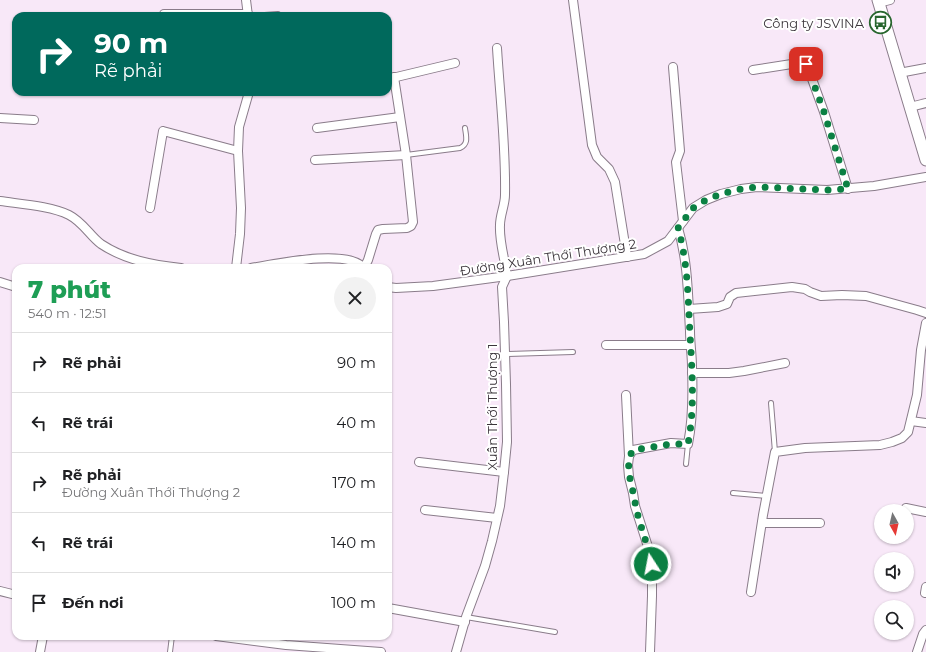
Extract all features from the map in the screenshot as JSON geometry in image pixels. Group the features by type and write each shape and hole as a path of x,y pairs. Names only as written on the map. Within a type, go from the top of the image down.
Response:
{"main road":[{"path":"878,2 926,160"}],"street":[{"path":"246,0 248,12"},
{"path":"573,0 592,145 597,157 609,169 615,182 627,257"},
{"path":"878,2 890,0"},
{"path":"497,48 504,150 505,197 500,224 500,239 507,276"},
{"path":"392,78 455,63"},
{"path":"753,70 798,63 806,64 824,112 848,189"},
{"path":"650,652 652,596 650,553 635,506 628,465 633,450 671,444 688,444 692,419 692,373 688,283 680,224 676,162 680,151 673,67"},
{"path":"900,73 926,68"},
{"path":"366,264 378,230 383,228 407,228 411,226 413,222 406,155 400,117 392,82"},
{"path":"236,264 241,208 238,150 239,126 248,96"},
{"path":"910,107 926,103"},
{"path":"317,128 400,117"},
{"path":"0,118 34,120"},
{"path":"150,208 163,131 238,150"},
{"path":"315,160 406,155"},
{"name":"Đường Xuân Thới Thượng 2","path":"392,288 433,286 507,276 644,254 668,241 693,208 706,200 721,194 741,189 757,187 828,190 848,189 926,177"},
{"path":"0,201 52,209 69,215 80,222 100,244 124,256 150,264"},
{"path":"278,264 340,258 352,260 361,264"},
{"name":"Xuân Thới Thượng 1","path":"456,652 492,541 504,472 507,442 502,287 507,276"},
{"path":"0,282 12,286"},
{"path":"689,309 727,304 730,297 736,293 792,287 805,289 821,296 866,296 926,313"},
{"path":"751,592 775,452 806,448 880,445 902,438 908,432 917,395 921,350 926,323"},
{"path":"606,345 690,345"},
{"path":"692,373 744,372 785,363"},
{"path":"626,394 630,456"},
{"path":"911,422 926,423"},
{"path":"419,462 504,472"},
{"path":"425,510 497,518"},
{"path":"914,510 926,512"},
{"path":"762,524 820,523"},
{"path":"0,591 12,594"},
{"path":"392,609 466,620"},
{"path":"917,652 926,630"},
{"path":"40,652 42,640"},
{"path":"251,640 321,650 381,652"}],"lane":[{"path":"406,155 460,148 466,144 465,128"},
{"path":"505,354 573,352"},
{"path":"771,403 775,452"},
{"path":"686,464 688,444"},
{"path":"733,493 767,496"},
{"path":"466,620 555,632"},
{"path":"170,652 172,640"}],"place":[{"name":"Công ty JSVINA","path":"880,23"}],"route":[{"path":"651,564 650,553 635,506 628,465 633,450 671,444 688,444 692,419 692,367 688,283 684,250 678,228 693,208 706,200 721,194 741,189 757,187 828,190 848,189 824,112 806,64"}]}
